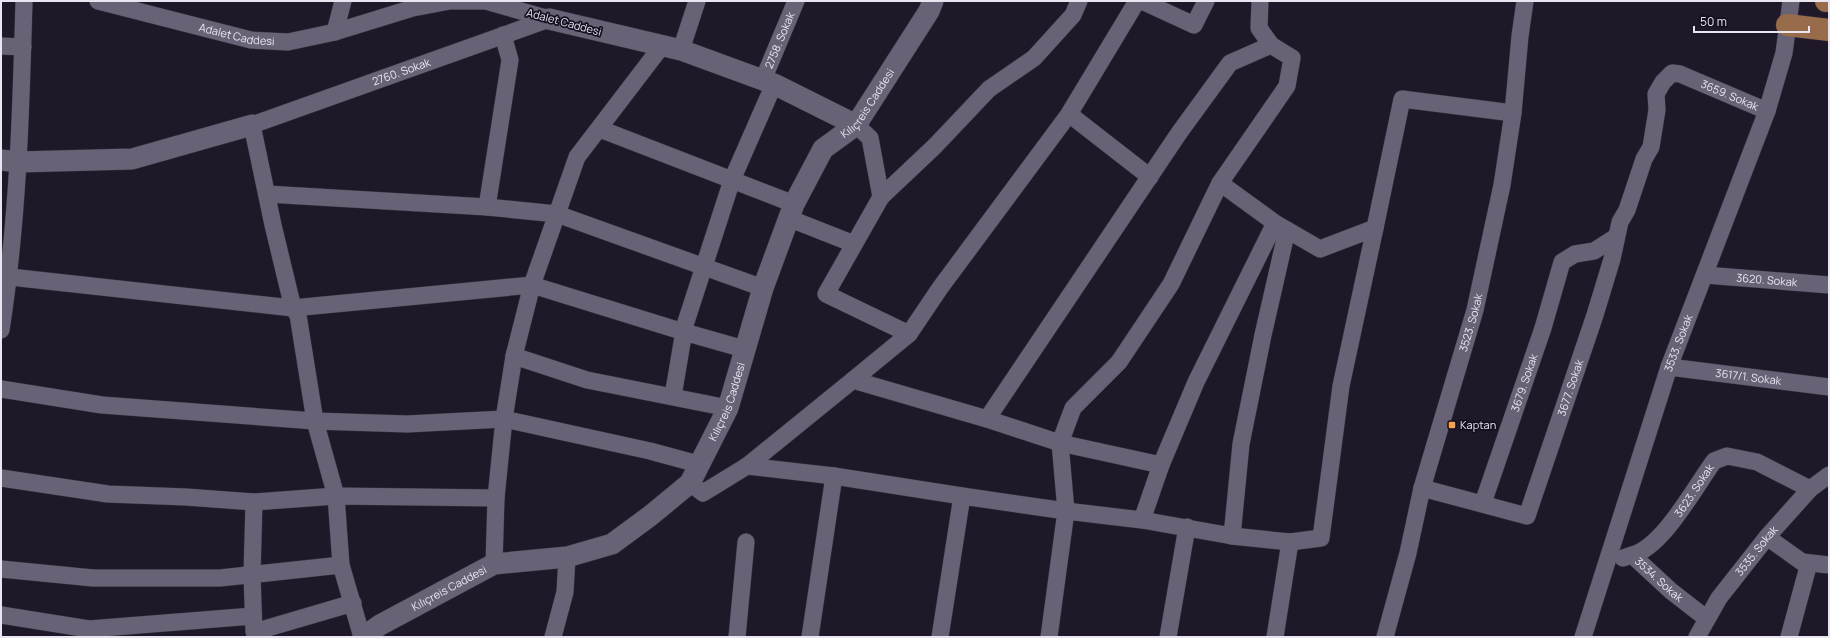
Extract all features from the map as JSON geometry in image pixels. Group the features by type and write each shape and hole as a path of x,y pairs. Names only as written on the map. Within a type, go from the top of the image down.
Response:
{"main road":[{"path":"1788,26 1829,30"}],"street":[{"path":"1,330 10,161 23,47 24,1"},
{"name":"Adalet Caddesi","path":"98,1 251,40 288,42 335,32 413,8 450,1 486,2 661,47 682,50 769,82 856,125"},
{"path":"335,32 343,1"},
{"path":"682,50 697,1"},
{"name":"2758. Sokak","path":"673,396 684,332 704,266 732,180 769,82 796,1"},
{"name":"Kılıçreis Caddesi","path":"363,637 380,625 494,564 567,556 612,544 650,516 690,483 698,464 728,408 763,288 791,211 823,149 856,125 929,11 933,1"},
{"path":"909,334 826,294 881,197 935,146 989,89 1034,58 1073,15 1080,1"},
{"path":"690,483 703,493 747,466 909,334 940,288 1069,114 1138,1"},
{"path":"1142,1 1194,24 1206,1"},
{"path":"1049,637 1066,511 1060,443 1073,408 1119,362 1171,284 1220,183 1287,86 1292,58 1271,45 1258,28 1260,1"},
{"name":"3523. Sokak","path":"1385,637 1408,553 1422,488 1475,310 1502,185 1513,113 1520,36 1525,1"},
{"name":"3533. Sokak","path":"1583,637 1669,367 1767,111 1784,53 1791,1"},
{"name":"2760. Sokak","path":"252,125 549,19"},
{"path":"487,207 510,60 503,36"},
{"path":"987,419 1179,133 1230,63 1271,45"},
{"path":"1,46 23,47"},
{"path":"494,564 496,498 504,419 514,356 532,285 577,157 600,129 661,47"},
{"name":"3659. Sokak","path":"1616,237 1620,222 1627,210 1644,159 1651,147 1657,110 1656,94 1663,82 1672,73 1680,74 1767,111"},
{"path":"747,466 834,476 1066,511 1142,520 1232,536 1290,542 1321,538 1341,386 1402,99 1513,113"},
{"path":"1069,114 1150,177"},
{"path":"10,161 132,159 252,125 273,225 293,308 298,315 315,421 336,496 341,565 354,603 363,637"},
{"path":"856,125 870,138 881,197"},
{"path":"600,129 732,180 854,244"},
{"path":"1220,183 1281,227 1320,248 1375,228"},
{"path":"267,194 487,207 557,214 763,288"},
{"path":"1142,520 1161,465 1196,382 1281,227"},
{"path":"1232,536 1241,444 1263,335 1281,227"},
{"name":"3677. Sokak","path":"1483,504 1526,516 1596,315 1612,259 1616,237"},
{"name":"3679. Sokak","path":"1483,504 1543,328 1562,262 1575,254 1594,251 1616,237"},
{"name":"3620. Sokak","path":"1705,275 1829,285"},
{"path":"5,277 293,308 532,285 744,350"},
{"path":"514,356 587,380 728,408"},
{"name":"3617/1. Sokak","path":"1669,367 1829,387"},
{"path":"853,380 987,419 1060,443 1161,465"},
{"path":"1,389 102,405 315,421 407,424 504,419 650,451 698,464"},
{"name":"3623. Sokak","path":"1632,556 1640,553 1665,532 1714,461 1727,456 1757,462 1810,489"},
{"name":"3535. Sokak","path":"1697,637 1718,598 1810,489 1829,475"},
{"path":"810,637 834,476"},
{"path":"1,478 108,494 186,497 254,502 336,496 496,498"},
{"path":"1422,488 1483,504"},
{"path":"940,637 962,496"},
{"path":"254,502 252,575 254,629"},
{"path":"1168,637 1187,527"},
{"path":"1768,537 1802,562 1829,565"},
{"path":"737,637 746,542"},
{"path":"1275,637 1290,542"},
{"path":"553,637 565,592 567,556"},
{"name":"3534. Sokak","path":"1608,562 1632,556 1671,591 1707,619"},
{"path":"1789,637 1810,563"},
{"path":"1,569 93,578 220,578 341,565"},
{"path":"1,615 89,629 254,629 354,603"}],"place":[{"name":"Kaptan","path":"1452,425"}]}
